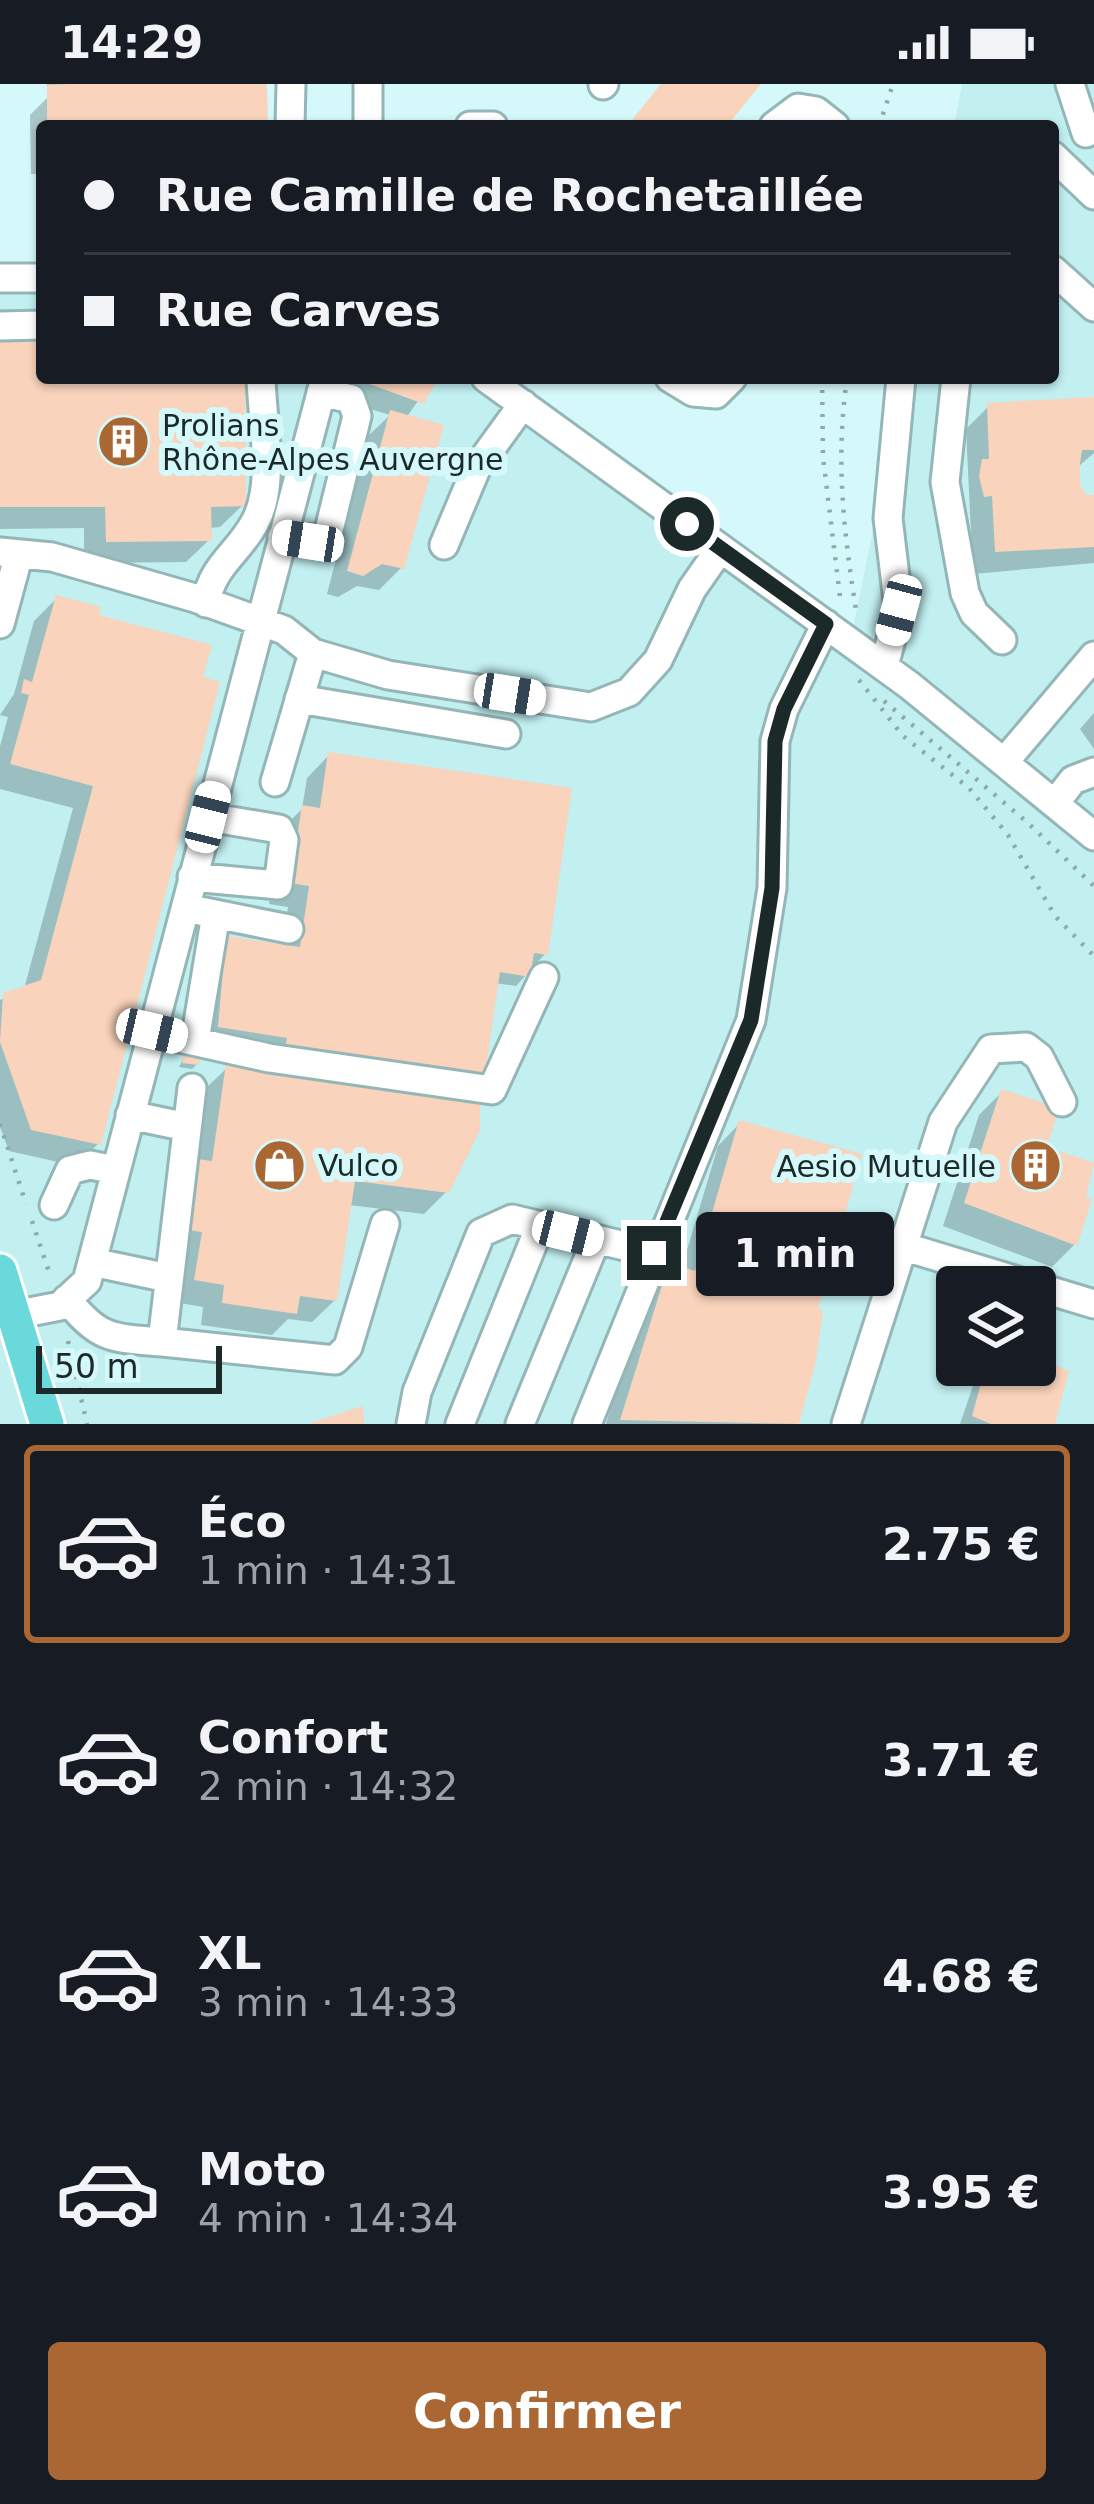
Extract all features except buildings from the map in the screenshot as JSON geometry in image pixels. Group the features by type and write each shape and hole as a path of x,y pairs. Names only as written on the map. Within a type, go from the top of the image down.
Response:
{"main road":[{"path":"0,1271 46,1424"}],"street":[{"path":"290,120 291,84"},
{"path":"368,84 368,120"},
{"path":"1059,150 1090,132 1070,84"},
{"path":"780,120 803,96 827,120"},
{"path":"1059,159 1094,195"},
{"path":"1059,275 1094,307"},
{"path":"0,278 36,278"},
{"path":"0,326 36,325"},
{"path":"206,602 210,579 256,522 262,502 261,384"},
{"path":"495,384 873,659 1094,836"},
{"path":"680,384 693,392 716,394 726,384"},
{"path":"873,659 899,610 888,518 901,384"},
{"path":"955,384 944,482 964,593 974,613 1002,640"},
{"path":"14,1315 63,1303 87,1281 281,537 323,385 351,399 357,416 329,530 322,539 281,537"},
{"path":"444,544 476,469 523,404"},
{"path":"891,481 944,482"},
{"path":"0,624 9,553 52,557 206,602 284,630 313,652 388,674 591,707 629,692 658,660 692,589 720,549"},
{"path":"587,1424 751,1020 772,888 775,741 784,709 826,624"},
{"path":"275,782 313,652"},
{"path":"1005,761 1094,656"},
{"path":"299,699 506,734"},
{"path":"1055,803 1073,780 1094,772"},
{"path":"192,877 278,885 284,840 280,829 208,817"},
{"path":"184,908 289,929"},
{"path":"195,1042 216,914"},
{"path":"152,1031 269,1058 492,1090 544,976"},
{"path":"847,1424 943,1122 991,1049 1026,1047 1039,1057 1062,1102"},
{"path":"162,1342 192,1088"},
{"path":"130,1115 187,1127"},
{"path":"54,1205 70,1170 90,1165 116,1170"},
{"path":"412,1424 417,1392 481,1233 512,1220 654,1253"},
{"path":"63,1303 90,1329 109,1338 335,1360 348,1347 385,1223"},
{"path":"460,1424 539,1226"},
{"path":"520,1424 596,1240"},
{"path":"902,1246 1094,1304"},
{"path":"92,1262 168,1278"}],"path":[{"path":"883,120 893,84"},
{"path":"847,384 840,429 840,511 881,698 1094,886"},
{"path":"63,1303 87,1424"}],"shaded area":[{"path":"962,84 1094,84 1094,1424 0,1424 0,276 36,277 36,384 500,384 850,643 903,384 1059,384 1059,120 955,120"}],"place":[{"name":"Prolians Rhône-Alpes Auvergne","path":"123,442"},
{"name":"Vulco","path":"279,1165"},
{"name":"Aesio Mutuelle","path":"1035,1166"}],"route":[{"path":"654,1253 751,1020 772,888 775,741 784,709 826,624 687,524"}]}
